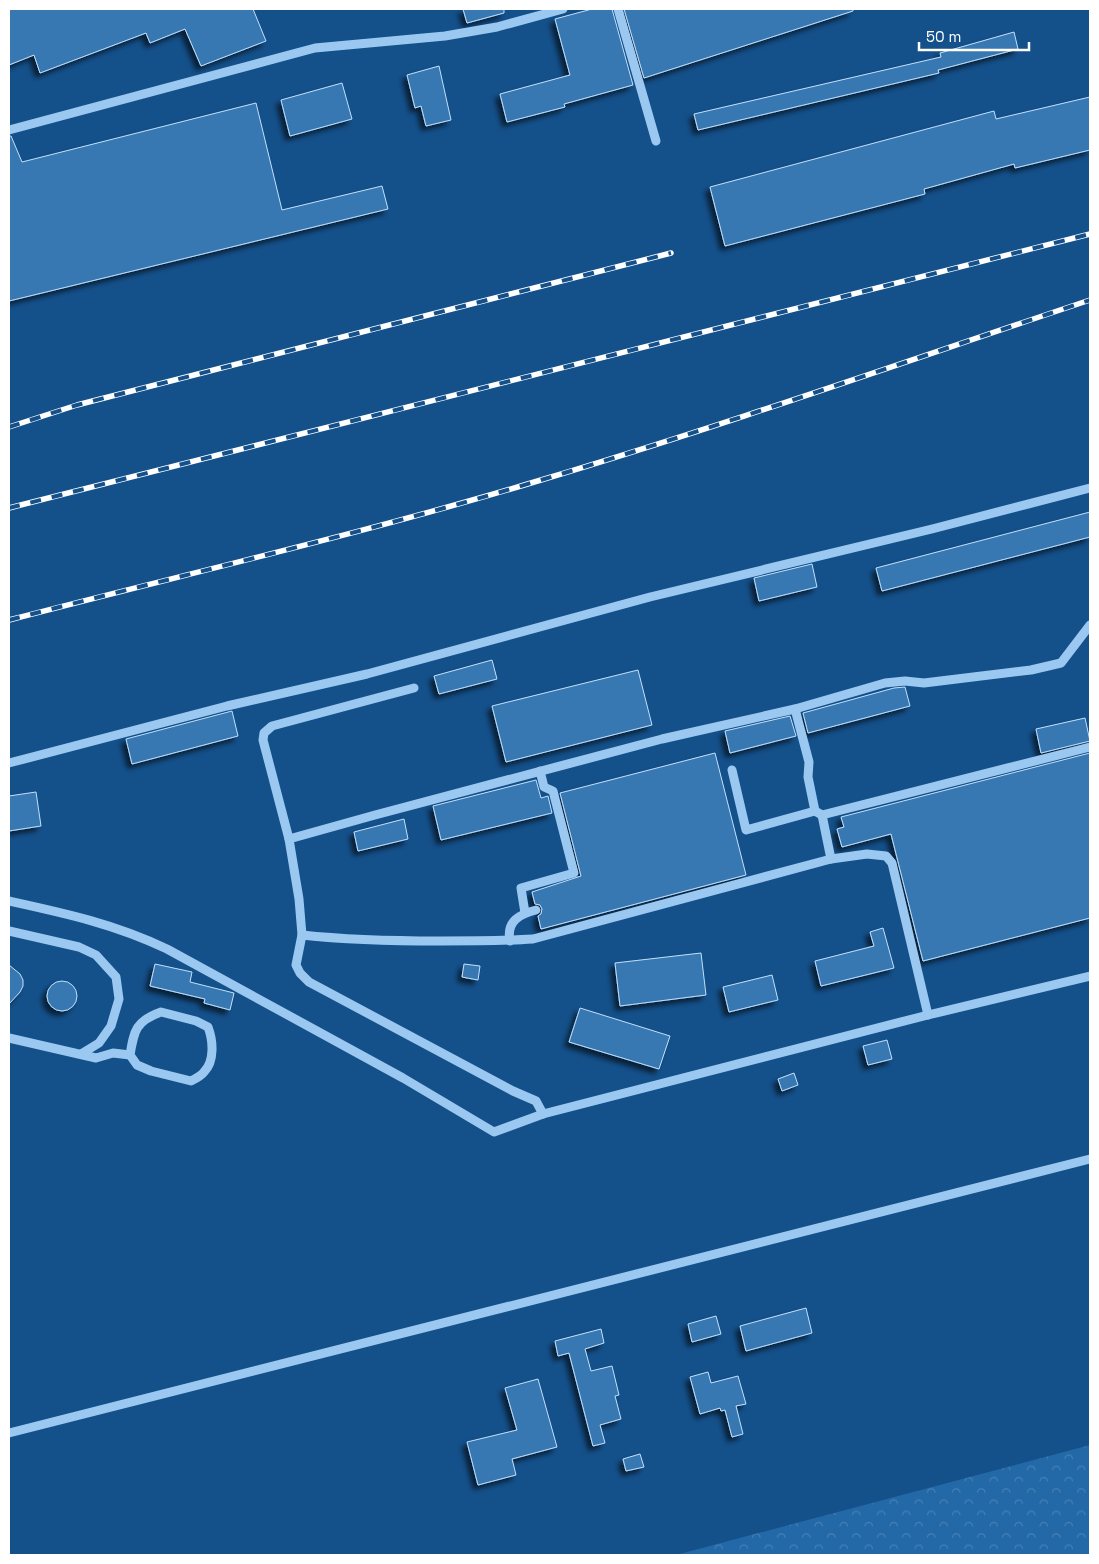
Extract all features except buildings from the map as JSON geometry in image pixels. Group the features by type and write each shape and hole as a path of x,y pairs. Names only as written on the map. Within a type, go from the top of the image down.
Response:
{"lane":[{"path":"9,130 315,48 445,36 497,26 563,9"},
{"path":"618,9 656,141"},
{"path":"9,763 227,706 367,674 650,597 932,529 1090,488"},
{"path":"289,839 662,739 796,709 885,683 905,681 924,683 1032,670 1061,663 1090,625"},
{"path":"414,688 272,726 264,733 263,740 289,839 299,900 302,935 296,965 300,973 309,982 513,1091 536,1101 542,1114"},
{"path":"796,709 809,762 808,777 831,859"},
{"path":"732,770 746,830 1090,747"},
{"path":"525,912 521,888 574,873 553,791 544,787 540,771"},
{"path":"302,935 336,939 510,941 533,939 831,859 867,854 886,856 892,863 928,1015"},
{"path":"9,900 94,920 145,938 403,1078 494,1132 542,1114 928,1015 1090,976"},
{"path":"510,941 509,933 514,921 525,912 536,910"},
{"path":"9,931 79,947 96,955 116,977 119,999 112,1026 98,1043 81,1054"},
{"path":"9,1038 96,1058 113,1053 130,1055 137,1065 191,1081 204,1073 210,1062 212,1039 208,1027 196,1020 161,1012 146,1017 137,1027 130,1055"},
{"path":"9,1433 1090,1159"}],"green space":[{"path":"1090,1445 1090,1555 676,1555"}],"railway":[{"path":"9,508 1090,234"},
{"path":"9,427 77,405 671,253"},
{"path":"9,620 342,535 541,480 747,415 1090,300"}]}
